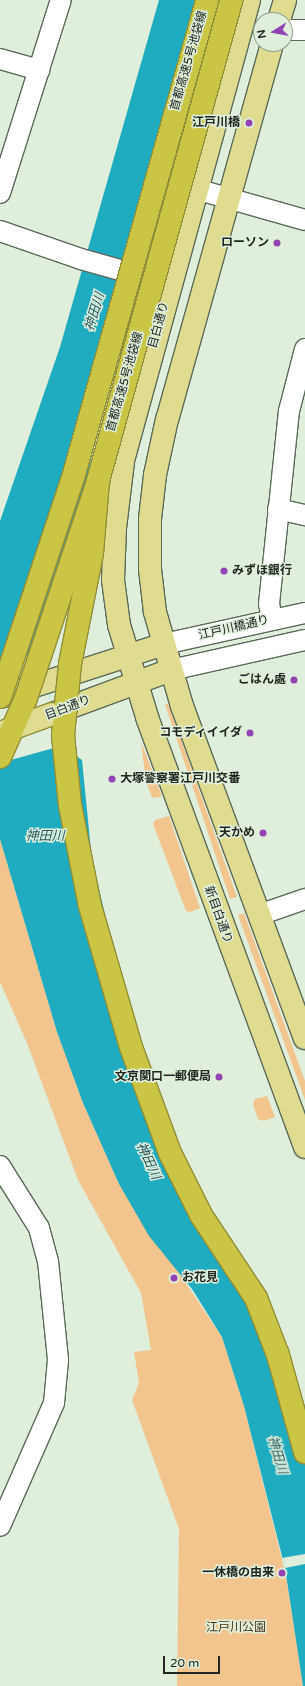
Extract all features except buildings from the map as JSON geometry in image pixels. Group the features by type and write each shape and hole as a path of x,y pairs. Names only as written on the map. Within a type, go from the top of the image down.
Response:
{"highway":[{"name":"首都高速5号池袋線","path":"0,697 74,474 207,0"},
{"name":"首都高速5号池袋線","path":"0,757 36,671 98,481 231,0"},
{"path":"98,481 92,553 70,664 63,735 70,805 90,906 131,1047 170,1152 201,1215 256,1298 278,1356 305,1452"}],"main road":[{"name":"目白通り","path":"136,682 119,625 113,580 114,528 123,462 170,284 249,0"},
{"path":"281,12 285,0"},
{"path":"270,52 230,199 167,419 155,475 150,518 150,569 155,612 171,670 305,1038"},
{"path":"0,697 164,644"},
{"name":"目白通り","path":"0,733 171,670"},
{"name":"新目白通り","path":"136,682 217,913 305,1147"}],"street":[{"path":"0,193 61,0"},
{"path":"293,30 305,30"},
{"path":"0,59 39,70"},
{"path":"196,189 305,220"},
{"path":"0,231 81,259 170,284"},
{"path":"272,619 269,604 289,411 305,349"},
{"path":"278,510 305,515"},
{"name":"江戸川橋通り","path":"164,644 272,619 305,613"},
{"path":"171,670 305,640"},
{"path":"259,914 305,899"},
{"path":"0,1166 39,1228 48,1261 58,1360 54,1403 0,1526"}],"green space":[{"path":"165,704 168,704 237,897 230,899"},
{"path":"141,742 162,796 152,797 146,782"},
{"path":"169,816 200,908 191,912 186,911 153,824 155,820"},
{"name":"江戸川公園","path":"0,839 57,1032 83,1103 119,1184 222,1337 244,1406 286,1576 303,1686 177,1686 179,1529 132,1400 139,1383 134,1352 151,1350 141,1293 78,1180 27,1043 0,982"},
{"path":"244,913 305,1081 305,1100 238,915"},
{"path":"267,1096 275,1117 264,1121 258,1119 253,1104 255,1099"}],"water":[{"name":"神田川","path":"159,0 215,0 95,441 80,510 58,585 47,670 54,741 82,760 92,860 129,1013 162,1116 305,1416 305,1686 303,1686 285,1568 244,1406 222,1337 192,1289 149,1236 119,1184 83,1103 57,1032 0,839 0,521 60,347"}],"pier":[{"path":"50,649 47,670 54,741 61,746 0,763 0,664"},
{"path":"305,1554 305,1564 285,1568 282,1558"}],"place":[{"name":"江戸川橋","path":"249,123"},
{"name":"ローソン","path":"277,243"},
{"name":"みずほ銀行","path":"224,571"},
{"name":"ごはん處","path":"294,680"},
{"name":"コモディイイダ","path":"250,733"},
{"name":"大塚警察署江戸川交番","path":"112,779"},
{"name":"天かめ","path":"263,833"},
{"name":"文京関口一郵便局","path":"219,1077"},
{"name":"お花見","path":"174,1278"},
{"name":"一休橋の由来","path":"282,1573"}]}
